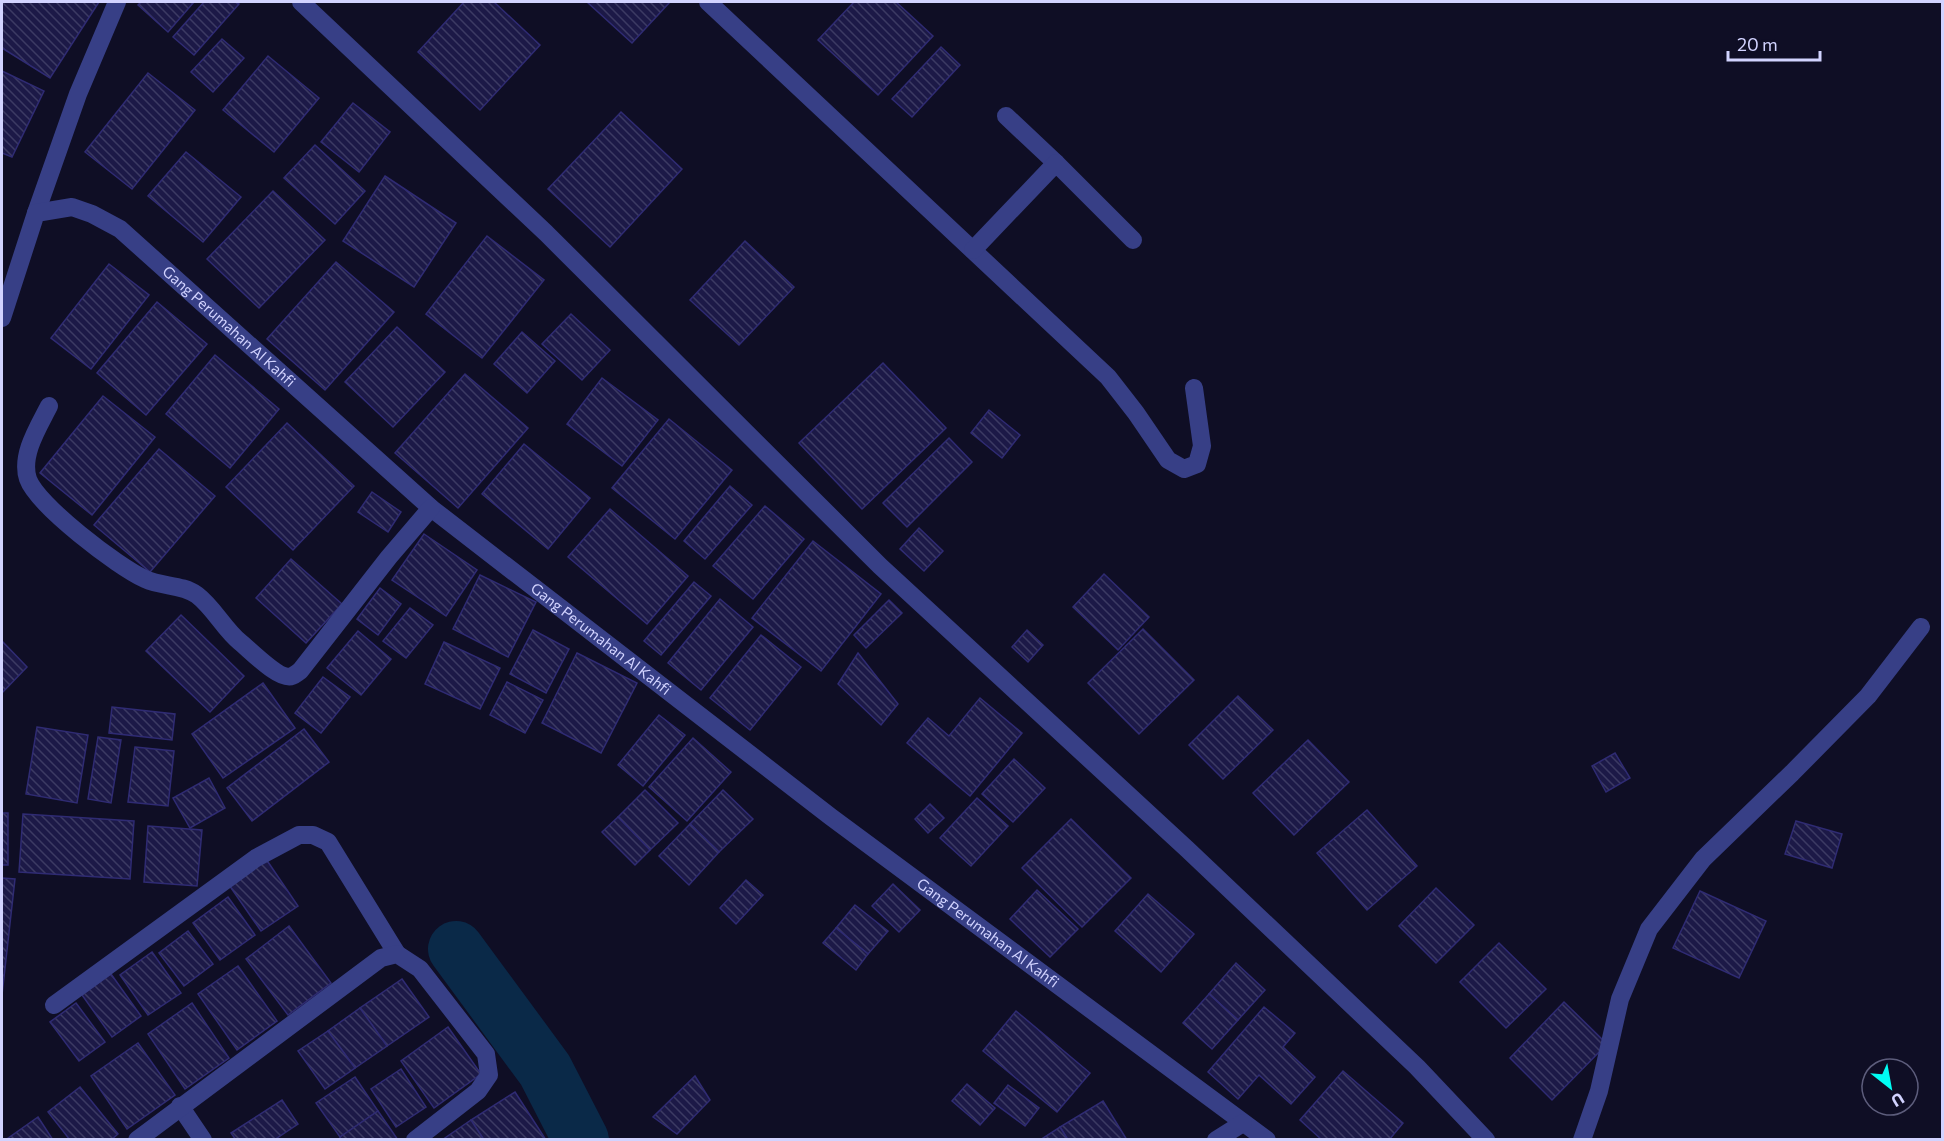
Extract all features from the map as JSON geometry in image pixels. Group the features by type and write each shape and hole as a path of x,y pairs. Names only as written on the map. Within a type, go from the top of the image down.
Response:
{"street":[{"path":"2,318 78,94 117,2"},
{"path":"301,2 546,233 880,567 1187,849 1417,1067 1486,1140"},
{"path":"708,2 1108,377 1168,460 1184,469 1197,464 1202,446 1194,388"},
{"path":"1006,116 1133,240"},
{"path":"973,250 1056,163"},
{"name":"Gang Perumahan Al Kahfi","path":"36,213 72,207 92,214 120,229 431,508 831,818 1268,1140"},
{"path":"49,406 27,457 27,478 36,492 93,546 115,562 146,580 183,588 198,596 232,636 274,671 285,677 300,671 389,557 431,508"},
{"path":"1582,1140 1599,1091 1620,999 1649,929 1703,859 1868,696 1921,627"},
{"path":"54,1005 255,858 299,834 313,835 327,842 397,954 420,969 486,1054 489,1074 478,1091 415,1140"},
{"path":"137,1140 381,958 397,954"},
{"path":"180,1106 203,1140"},
{"path":"1216,1140 1243,1123"}],"building":[{"path":"2,2 99,2 50,78 2,48"},
{"path":"141,2 194,2 168,32 138,5"},
{"path":"204,2 239,4 194,55 173,37"},
{"path":"464,2 494,2 540,45 480,110 418,52"},
{"path":"587,2 670,2 632,43"},
{"path":"854,2 896,2 933,36 878,95 818,40"},
{"path":"222,39 244,58 213,92 191,72"},
{"path":"941,47 960,65 912,117 892,99"},
{"path":"268,56 319,98 274,152 223,110"},
{"path":"2,71 44,91 12,157 2,153"},
{"path":"148,73 195,110 132,189 85,152"},
{"path":"353,103 390,132 359,172 321,142"},
{"path":"621,112 682,169 610,247 548,189"},
{"path":"315,145 365,191 335,224 284,178"},
{"path":"186,152 241,197 203,242 148,196"},
{"path":"385,176 456,223 414,287 343,241"},
{"path":"273,191 325,240 259,308 207,259"},
{"path":"487,236 544,280 482,358 426,314"},
{"path":"745,241 794,287 739,345 690,300"},
{"path":"336,262 394,312 325,390 267,339"},
{"path":"109,264 149,295 91,369 51,338"},
{"path":"157,302 207,344 146,415 97,373"},
{"path":"571,314 610,350 582,380 542,344"},
{"path":"397,327 445,372 393,427 345,382"},
{"path":"522,332 555,361 527,393 494,364"},
{"path":"215,355 279,409 230,468 166,414"},
{"path":"883,363 946,428 862,509 799,443"},
{"path":"465,374 528,428 458,508 395,453"},
{"path":"602,378 658,420 622,466 567,424"},
{"path":"103,396 155,437 92,515 40,473"},
{"path":"989,410 1020,435 1002,458 971,433"},
{"path":"669,419 732,470 675,539 612,488"},
{"path":"287,423 354,486 293,550 226,487"},
{"path":"949,438 972,462 907,527 883,503"},
{"path":"524,444 590,498 548,549 482,494"},
{"path":"159,449 215,496 150,572 94,525"},
{"path":"730,486 752,505 705,559 684,541"},
{"path":"372,492 401,512 388,532 358,512"},
{"path":"765,506 804,539 753,599 713,566"},
{"path":"610,509 688,576 647,624 568,557"},
{"path":"919,528 943,551 924,571 900,549"},
{"path":"424,534 477,570 446,616 392,580"},
{"path":"813,541 881,594 821,671 752,618"},
{"path":"291,559 342,604 306,643 256,598"},
{"path":"1104,574 1149,617 1118,650 1073,607"},
{"path":"480,575 536,602 508,657 453,629"},
{"path":"694,582 711,596 661,655 644,641"},
{"path":"380,588 401,604 378,635 357,619"},
{"path":"720,599 753,627 701,690 668,663"},
{"path":"889,600 902,613 866,648 854,635"},
{"path":"410,608 433,625 406,658 383,641"},
{"path":"181,615 244,676 210,712 146,651"},
{"path":"1143,629 1194,680 1139,734 1088,683"},
{"path":"533,630 569,649 546,693 510,674"},
{"path":"1027,630 1043,645 1028,662 1012,647"},
{"path":"358,631 391,659 361,695 327,668"},
{"path":"761,635 801,667 750,730 710,698"},
{"path":"2,641 27,667 2,693"},
{"path":"444,642 500,668 480,709 425,684"},
{"path":"577,653 637,683 601,753 542,723"},
{"path":"858,653 898,704 881,725 838,684"},
{"path":"323,677 350,697 321,733 295,713"},
{"path":"507,682 543,700 525,733 490,715"},
{"path":"263,683 295,728 223,778 192,734"},
{"path":"1238,696 1273,730 1223,779 1189,745"},
{"path":"980,698 1022,733 970,796 907,743 928,718 949,736"},
{"path":"112,707 175,714 172,740 109,733"},
{"path":"659,715 685,735 643,786 618,765"},
{"path":"37,727 88,735 77,803 26,794"},
{"path":"304,729 329,762 252,821 227,788"},
{"path":"98,737 121,740 111,803 88,799"},
{"path":"693,738 731,772 687,821 649,787"},
{"path":"1308,740 1349,782 1294,835 1253,793"},
{"path":"135,747 174,751 168,806 128,802"},
{"path":"1615,753 1630,778 1606,792 1592,766"},
{"path":"1014,759 1045,788 1013,822 982,794"},
{"path":"209,778 225,808 190,828 173,798"},
{"path":"645,790 678,823 650,850 618,817"},
{"path":"723,790 753,819 719,852 690,824"},
{"path":"977,798 1008,826 971,866 940,838"},
{"path":"930,804 944,818 928,833 915,819"},
{"path":"1367,810 1417,866 1367,910 1317,853"},
{"path":"2,813 8,813 8,865 2,865"},
{"path":"23,814 134,821 130,879 19,872"},
{"path":"618,817 650,850 635,865 602,832"},
{"path":"1071,819 1131,878 1082,927 1022,868"},
{"path":"1796,821 1842,834 1832,868 1785,854"},
{"path":"690,824 719,852 689,885 659,856"},
{"path":"148,826 202,830 197,886 144,882"},
{"path":"266,859 298,906 261,931 229,885"},
{"path":"2,878 15,879 2,995"},
{"path":"746,880 763,895 736,924 720,908"},
{"path":"893,884 920,910 899,932 872,906"},
{"path":"1436,888 1474,925 1436,963 1399,926"},
{"path":"1037,890 1078,929 1050,957 1010,919"},
{"path":"1700,891 1766,921 1739,978 1673,948"},
{"path":"1148,894 1194,934 1161,972 1115,931"},
{"path":"228,897 255,935 220,960 193,923"},
{"path":"855,905 888,931 868,954 836,928"},
{"path":"289,926 331,983 288,1015 246,959"},
{"path":"836,928 868,954 856,970 823,943"},
{"path":"188,931 213,964 184,986 159,953"},
{"path":"1499,943 1546,989 1506,1028 1460,982"},
{"path":"152,952 181,993 148,1015 120,975"},
{"path":"1236,963 1265,990 1238,1020 1209,994"},
{"path":"238,966 277,1021 237,1050 198,994"},
{"path":"111,974 141,1016 112,1037 82,995"},
{"path":"402,979 429,1017 387,1046 360,1008"},
{"path":"1209,994 1238,1020 1212,1049 1183,1023"},
{"path":"1564,1002 1607,1044 1552,1100 1510,1058"},
{"path":"76,1003 105,1042 79,1061 50,1022"},
{"path":"192,1003 229,1058 185,1089 148,1034"},
{"path":"1264,1007 1295,1033 1283,1047 1315,1077 1291,1104 1259,1075 1238,1099 1208,1072"},
{"path":"360,1008 387,1046 355,1068 328,1031"},
{"path":"1016,1011 1090,1073 1057,1112 983,1051"},
{"path":"448,1027 481,1074 434,1108 401,1061"},
{"path":"328,1031 355,1068 325,1089 298,1051"},
{"path":"138,1043 175,1095 127,1129 91,1076"},
{"path":"401,1069 426,1107 396,1127 371,1089"},
{"path":"1343,1071 1403,1123 1389,1140 1322,1140 1300,1120"},
{"path":"695,1076 710,1100 677,1134 653,1117"},
{"path":"355,1077 378,1111 340,1137 316,1103"},
{"path":"967,1084 995,1108 980,1125 952,1101"},
{"path":"1008,1085 1039,1108 1025,1126 994,1103"},
{"path":"80,1087 118,1134 111,1140 70,1140 48,1112"},
{"path":"515,1092 546,1140 484,1140 471,1120"},
{"path":"282,1100 298,1124 274,1140 236,1140 231,1133"},
{"path":"1103,1101 1127,1140 1068,1140 1060,1127"},
{"path":"378,1111 398,1140 341,1140 340,1137"},
{"path":"38,1117 53,1140 7,1140 7,1139"},
{"path":"471,1120 484,1140 442,1140"},
{"path":"1060,1127 1068,1140 1040,1140"}],"waterway":[{"path":"456,949 545,1070 581,1140"}]}
